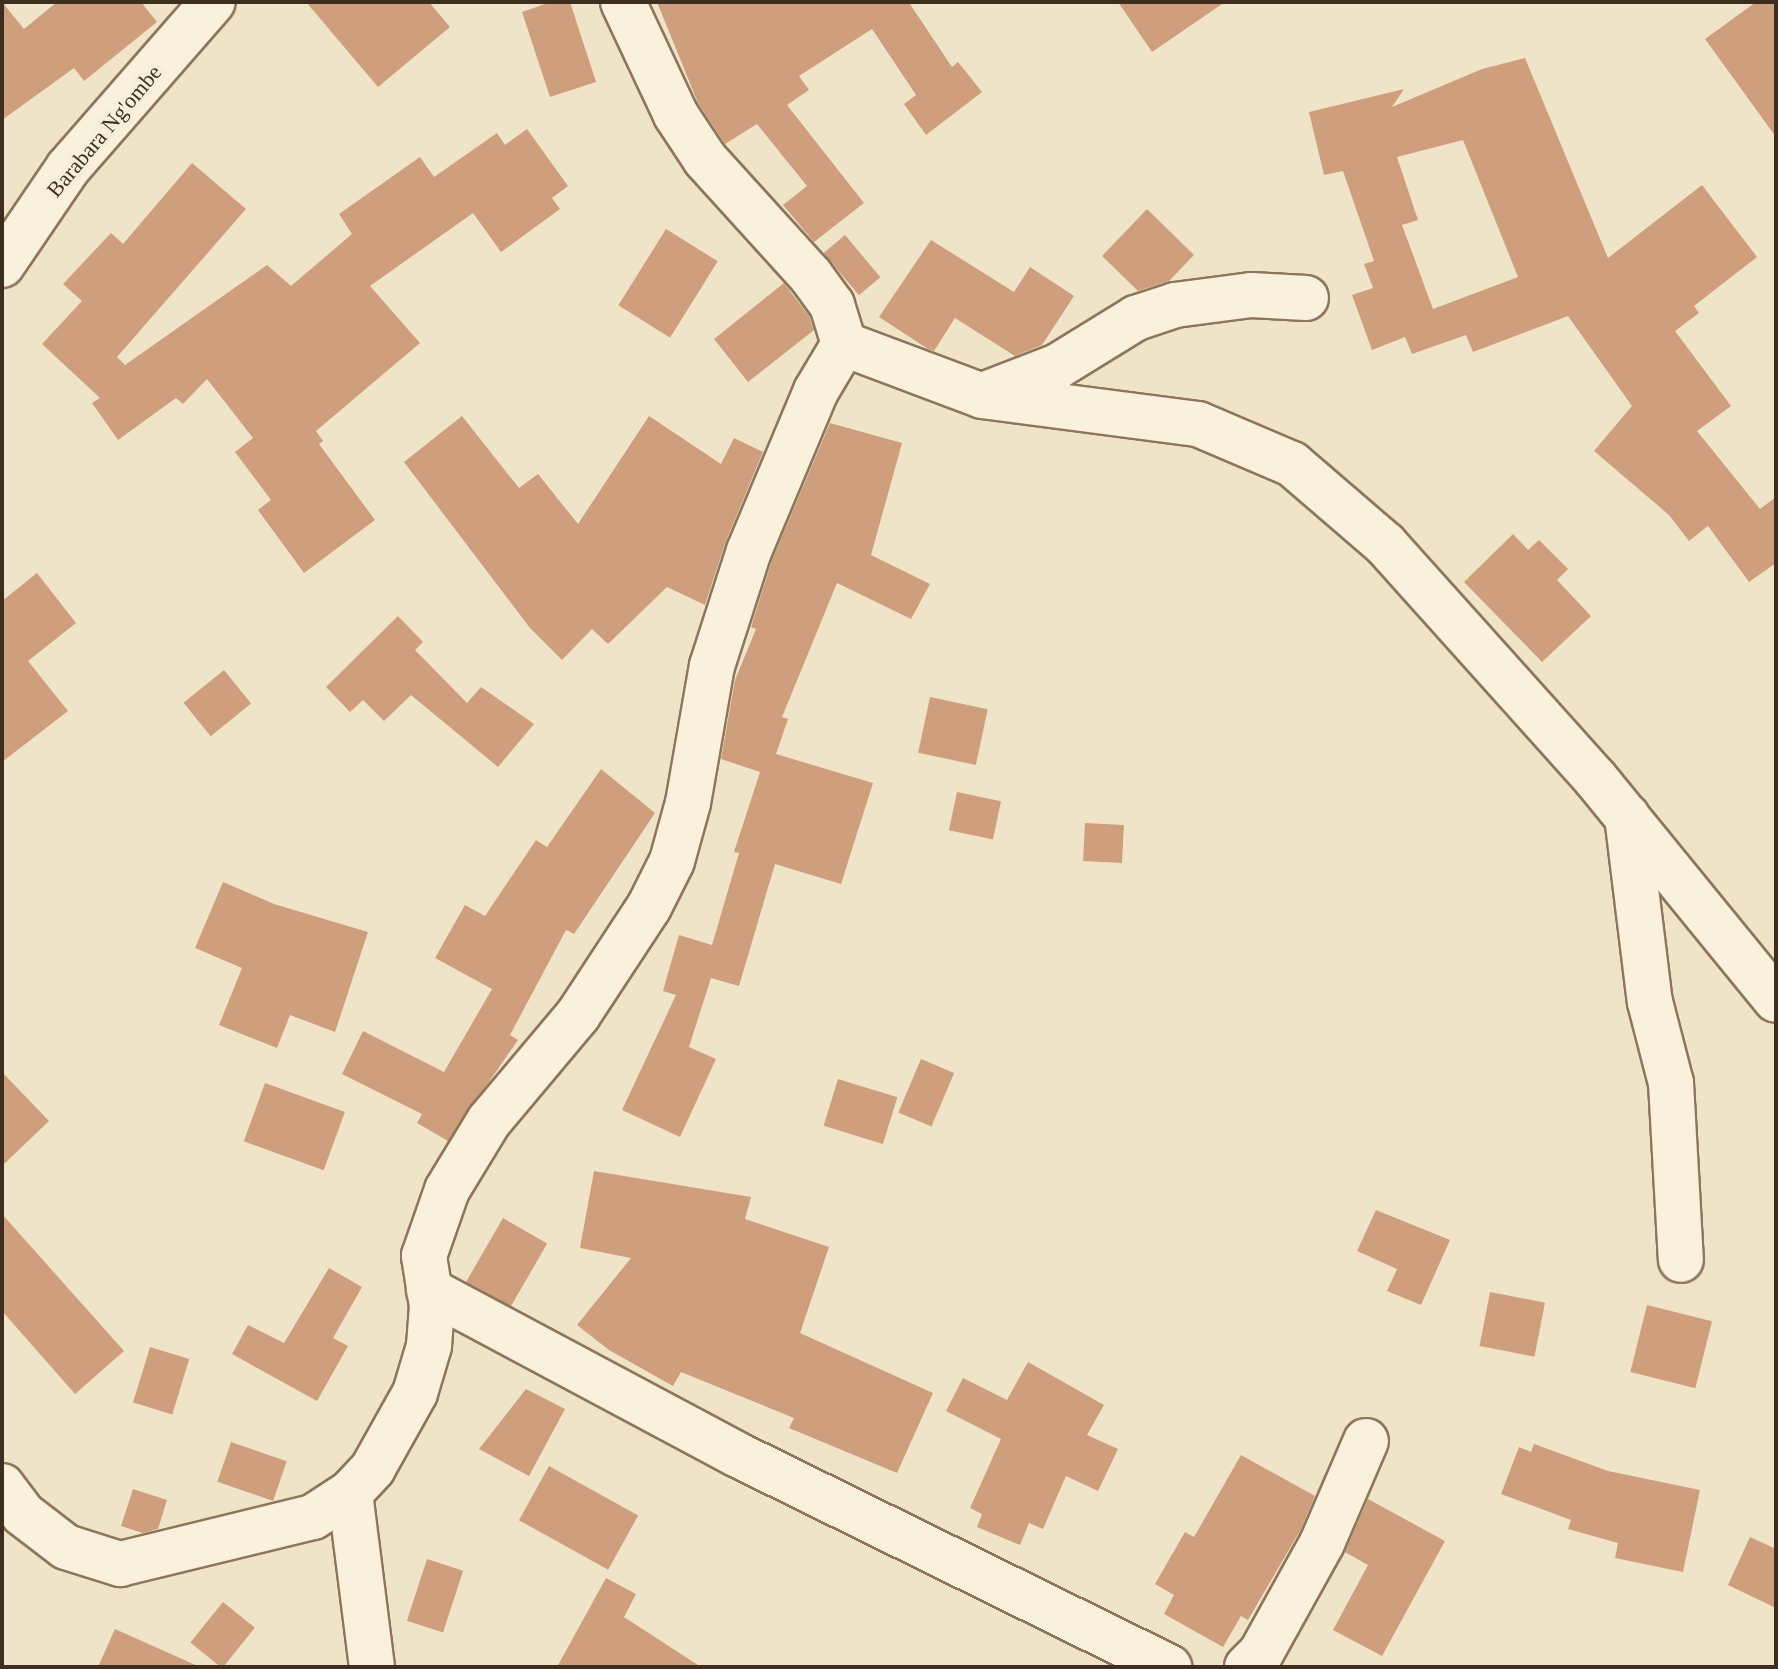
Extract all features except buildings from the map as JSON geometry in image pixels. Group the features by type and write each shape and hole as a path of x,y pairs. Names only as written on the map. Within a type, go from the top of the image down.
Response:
{"street":[{"name":"Barabara Ng'ombe","path":"2,265 68,168 213,2"},
{"path":"2,1486 23,1514 66,1547 120,1564 313,1517 350,1493 373,1468 415,1393 429,1346 432,1306 424,1256 447,1190 489,1121 578,1015 649,907 672,861 688,803 712,666 749,551 816,391 844,344 832,305 811,276 705,159 676,115 623,2"},
{"path":"982,396 1058,366 1136,318 1175,305 1251,295 1306,298"},
{"path":"844,344 982,396 1198,424 1292,464 1385,544 1627,816 1776,1000"},
{"path":"1627,816 1650,1002 1671,1083 1681,1260"},
{"path":"429,1290 736,1454 1169,1667"},
{"path":"1247,1667 1261,1653 1322,1543 1366,1441"},
{"path":"350,1493 372,1667"}]}
